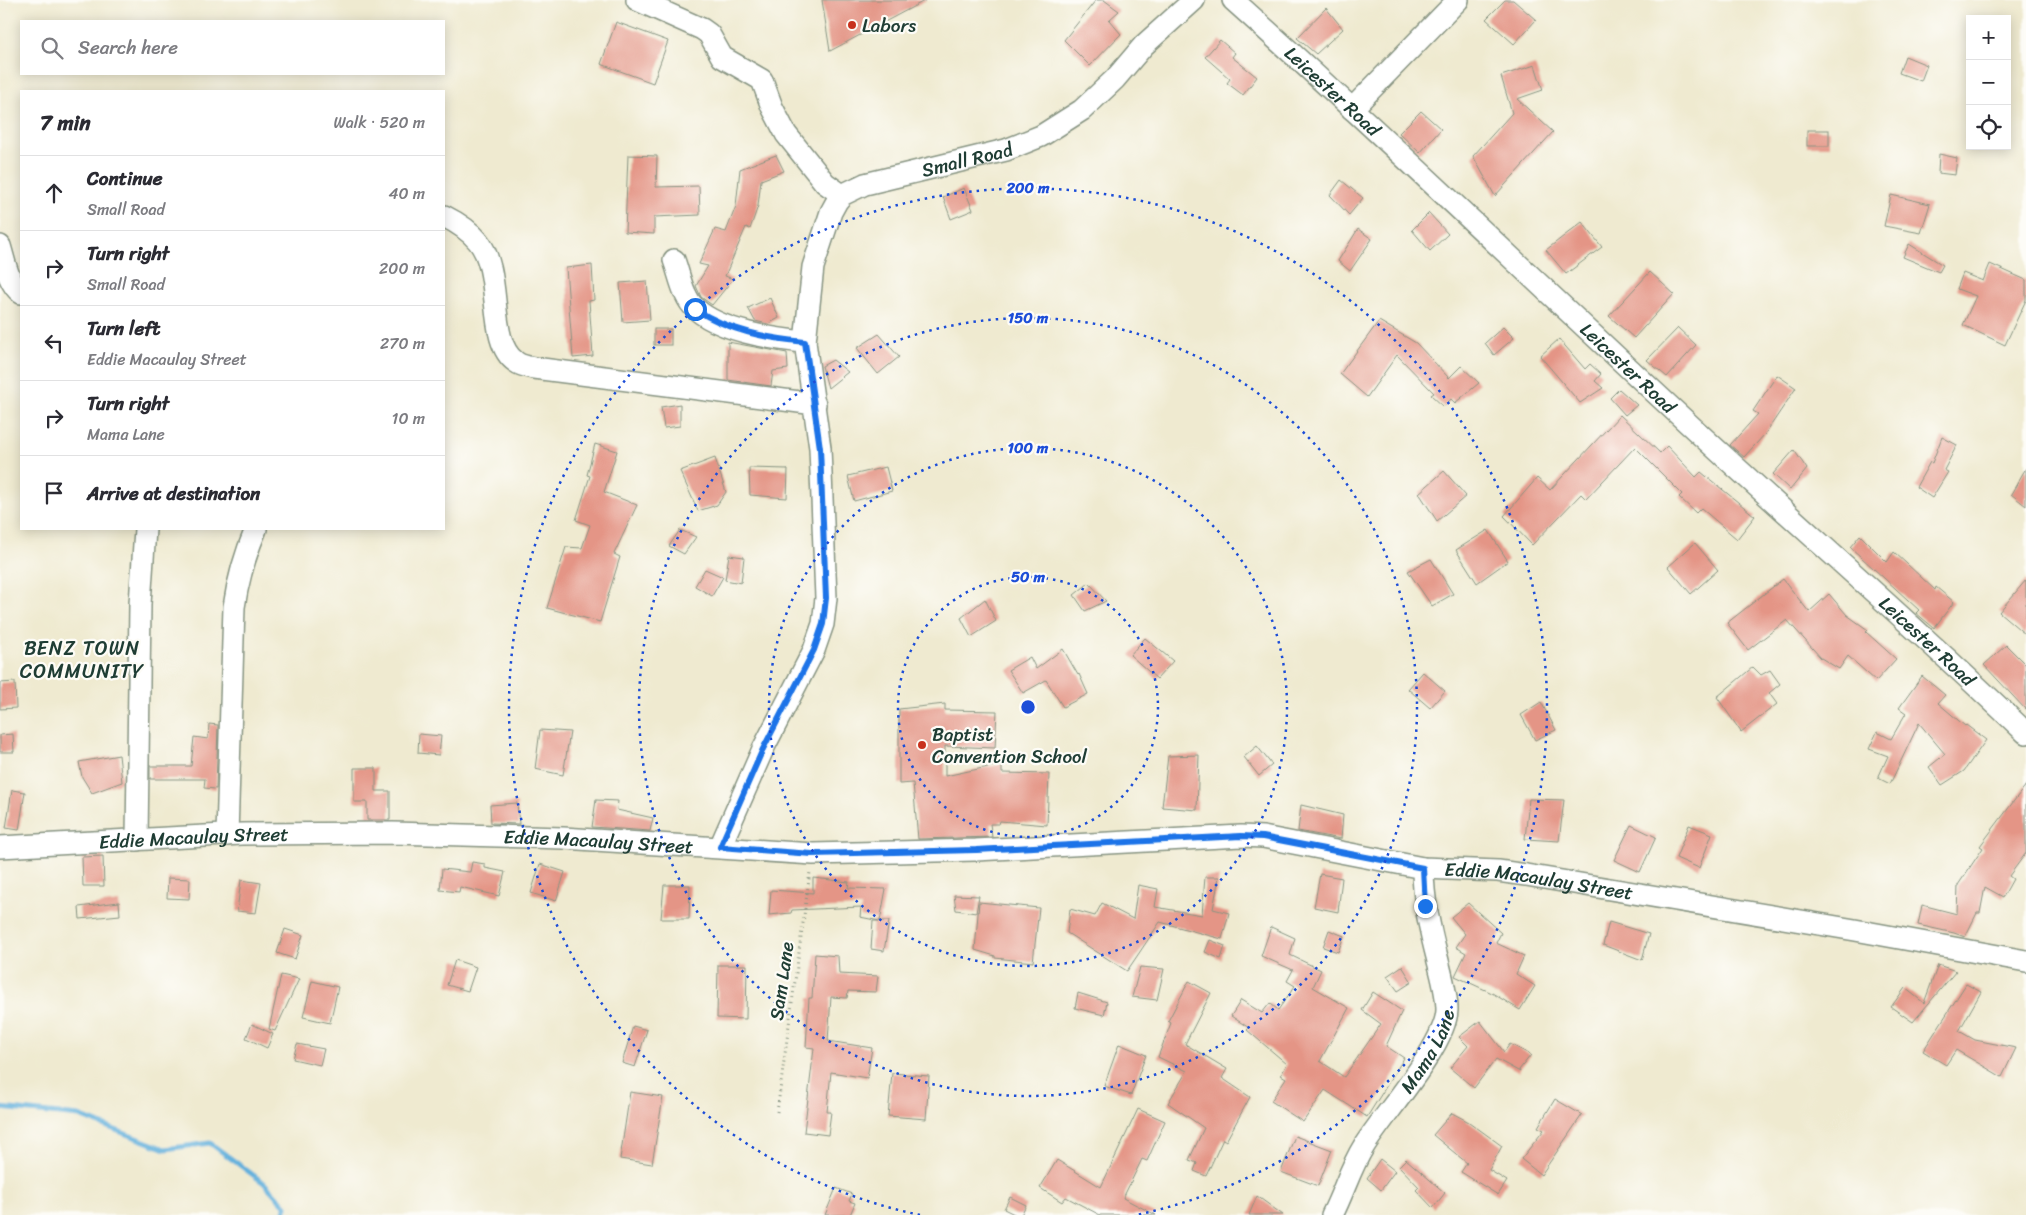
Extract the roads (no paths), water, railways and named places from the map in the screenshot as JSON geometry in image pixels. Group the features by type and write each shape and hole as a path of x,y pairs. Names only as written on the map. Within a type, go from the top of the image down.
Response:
{"street":[{"path":"637,0 702,29 708,34 722,57 762,80 772,107 786,134 826,184 842,195 831,212 812,267 805,342 820,448 826,598 823,624 814,650 763,749 720,847"},
{"name":"Small Road","path":"842,195 865,184 1006,150 1041,136 1082,110 1115,79 1144,45 1194,0"},
{"name":"Leicester Road","path":"1232,0 1352,109 1695,430 1893,608 2026,733"},
{"path":"1352,109 1458,0"},
{"path":"445,216 456,222 478,241 492,268 500,337 507,352 517,363 534,368 814,404"},
{"path":"0,246 8,272 20,293"},
{"path":"674,260 686,295 695,309 710,319 755,334 805,342"},
{"path":"137,840 140,604 145,530"},
{"path":"227,835 234,607 239,575 256,530"},
{"name":"Eddie Macaulay Street","path":"0,847 227,835 392,833 562,838 812,854 976,850 1241,836 1263,837 1423,868 1498,871 1526,875 1856,930 2026,961"},
{"name":"Mama Lane","path":"1335,1214 1351,1170 1364,1146 1432,1050 1442,1030 1447,1012 1446,994 1425,906 1423,868"}],"waterway":[{"path":"0,1108 79,1116 165,1149 210,1143 264,1183 286,1206 283,1215"}],"place":[{"name":"Labors","path":"852,25"},
{"name":"Baptist Convention School","path":"922,745"}],"district":[{"name":"BENZ TOWN COMMUNITY","path":"82,660"}]}
